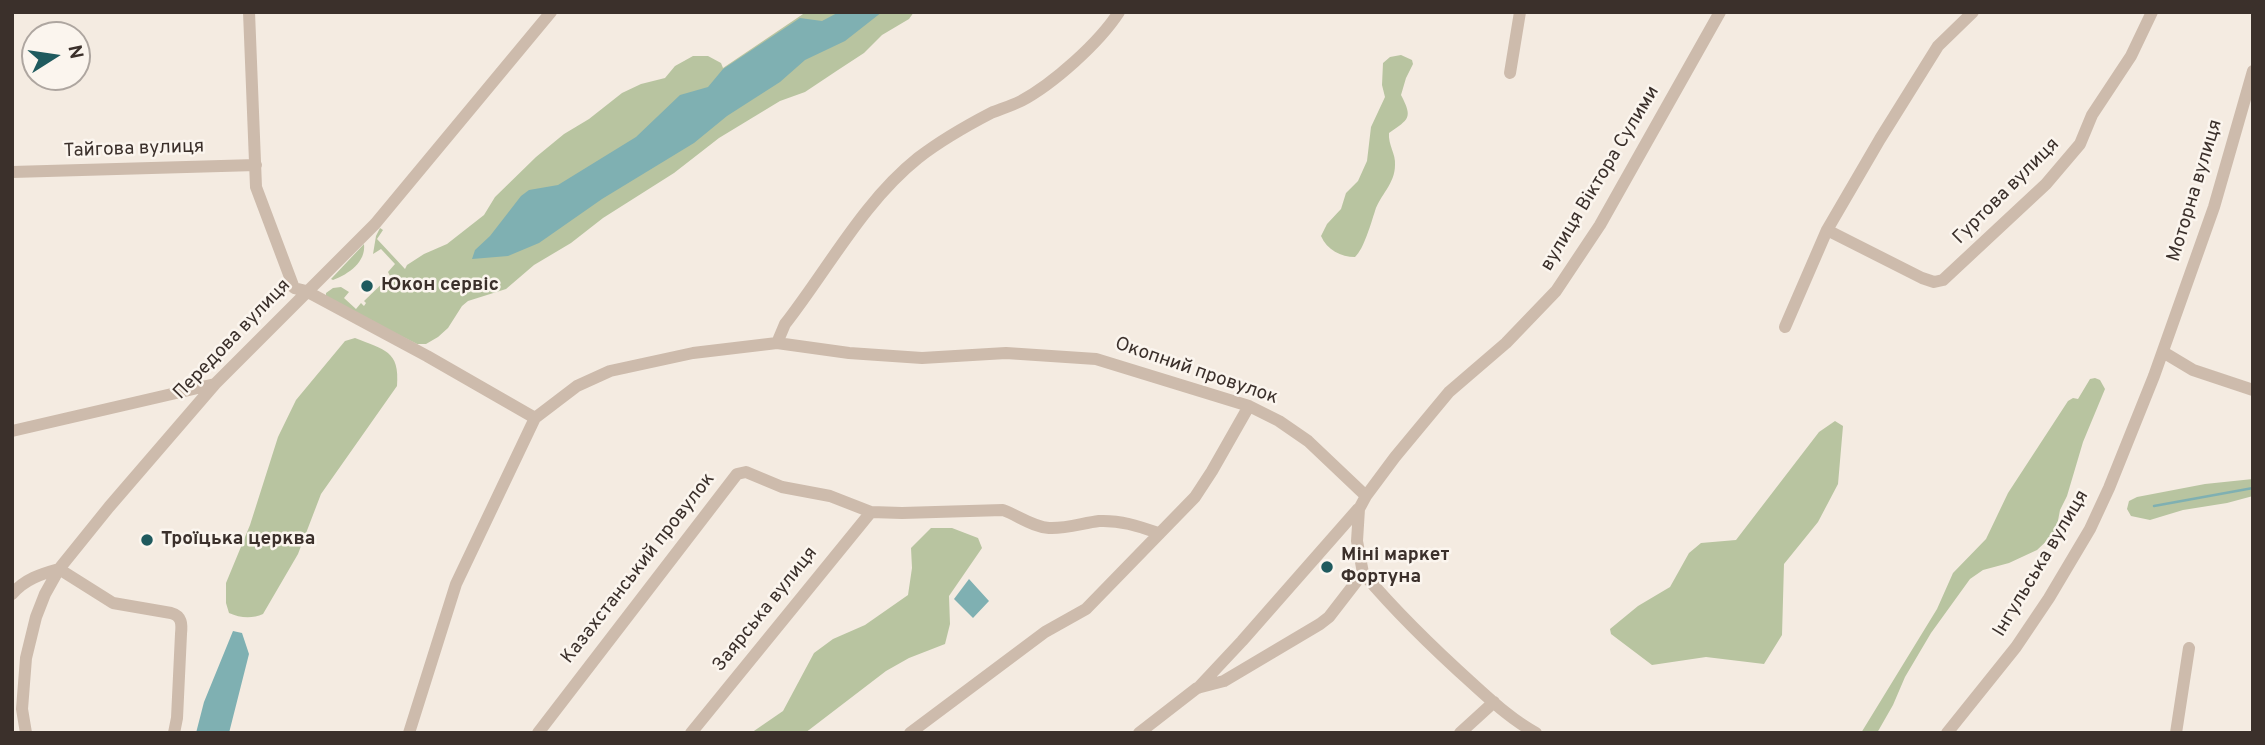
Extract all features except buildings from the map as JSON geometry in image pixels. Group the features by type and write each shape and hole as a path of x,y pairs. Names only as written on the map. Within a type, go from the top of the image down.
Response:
{"street":[{"path":"249,12 256,187 294,288 306,291 536,418 507,473 456,584 409,733"},
{"name":"Передова вулиця","path":"26,733 22,709 26,658 36,617 59,569 215,384 375,224 551,12"},
{"path":"777,344 785,324 860,222 876,201 917,159 950,136 1021,101 1044,86 1071,65 1119,12"},
{"path":"1510,73 1520,12"},
{"name":"вулиця Віктора Сулими","path":"1139,733 1197,688 1242,641 1359,509 1395,457 1449,392 1506,343 1556,291 1600,225 1720,12"},
{"path":"1785,327 1827,230 1937,46 1973,12"},
{"name":"Гуртова вулиця","path":"1827,230 1922,278 1934,282 1944,280 2046,184 2080,144 2092,115 2131,56 2152,12"},
{"name":"Моторна вулиця","path":"2174,321 2214,207 2253,71"},
{"name":"Тайгова вулиця","path":"12,172 256,165"},
{"name":"Інгульська вулиця","path":"1947,733 2016,647 2049,598 2090,528 2127,444 2174,321"},
{"name":"Окопний провулок","path":"536,418 577,386 610,371 693,353 777,344 922,358 1006,353 1096,359 1249,406 1279,421 1308,441 1366,496"},
{"path":"2163,352 2193,370 2253,390"},
{"path":"12,431 215,384"},
{"path":"910,733 1045,632 1086,609 1195,497 1249,406"},
{"name":"Казахстанський провулок","path":"538,733 737,474 746,472 782,487 819,493 871,512"},
{"name":"вулиця Віктора Сулими","path":"1197,688 1224,681 1329,617 1363,573 1357,541 1359,509"},
{"path":"871,512 1003,510 1033,524 1050,528 1121,521 1158,533"},
{"name":"Заярська вулиця","path":"691,733 871,512"},
{"path":"12,594 38,575 59,569 113,603 171,613 179,617 181,634 174,733"},
{"path":"1363,573 1397,612 1494,702 1513,719 1536,733"},
{"path":"2176,733 2189,648"},
{"path":"1460,733 1494,702"}],"green space":[{"path":"806,12 914,12 909,19 882,35 864,53 805,92 780,101 719,138 674,173 534,265 506,289 468,301 448,328 426,344 417,344 326,299 326,293 341,287 349,292 344,298 356,309 361,303 364,306 364,301 390,276 388,272 395,264 381,249 373,254 376,236 380,228 383,230 377,239 405,269 424,254 447,244 484,215 495,197 536,157 622,93 641,84 665,78 675,66 693,56 708,56 721,63 723,68"},
{"path":"1401,55 1412,60 1413,64 1401,95 1407,109 1407,117 1389,133 1395,161 1394,172 1377,205 1361,248 1355,257 1345,256 1331,249 1321,236 1327,224 1341,209 1346,193 1358,181 1367,161 1371,127 1385,97 1382,85 1383,63 1390,57"},
{"path":"364,244 359,262 350,271 331,279"},
{"path":"355,338 382,349 393,358 397,386 321,494 298,554 263,614 246,617 229,613 226,583 250,525 278,437 296,400 345,341"},
{"path":"2090,379 2100,380 2105,389 2083,442 2053,535 2037,550 2009,563 1983,570 1970,579 1931,633 1877,733 1861,733 1937,609 1953,573 1986,539 2008,493 2068,401 2078,399"},
{"path":"1835,421 1843,426 1838,484 1818,522 1784,564 1782,635 1764,664 1706,657 1652,665 1611,634 1610,629 1638,606 1670,587 1689,553 1701,543 1736,540 1819,432"},
{"path":"2253,479 2253,496 2227,503 2183,510 2150,520 2131,516 2127,509 2129,501 2137,497 2205,484"},
{"path":"931,528 952,528 978,538 982,548 949,596 950,624 945,644 909,658 886,671 805,733 751,733 783,711 814,653 833,639 865,625 908,595 912,568 911,548"}],"water":[{"path":"839,12 882,12 845,41 805,60 780,82 727,116 694,143 602,199 539,243 508,256 472,259 475,250 529,190 558,185 636,137 680,95 708,87 723,69 800,18 822,21"},
{"path":"969,579 989,601 973,618 954,599"},
{"path":"233,631 242,633 249,654 229,733 196,733 204,702"}],"waterway":[{"path":"2154,506 2253,488"}],"place":[{"name":"Юкон сервіс","path":"367,286"},
{"name":"Троїцька церква","path":"147,540"},
{"name":"Міні маркет Фортуна","path":"1327,567"}]}
